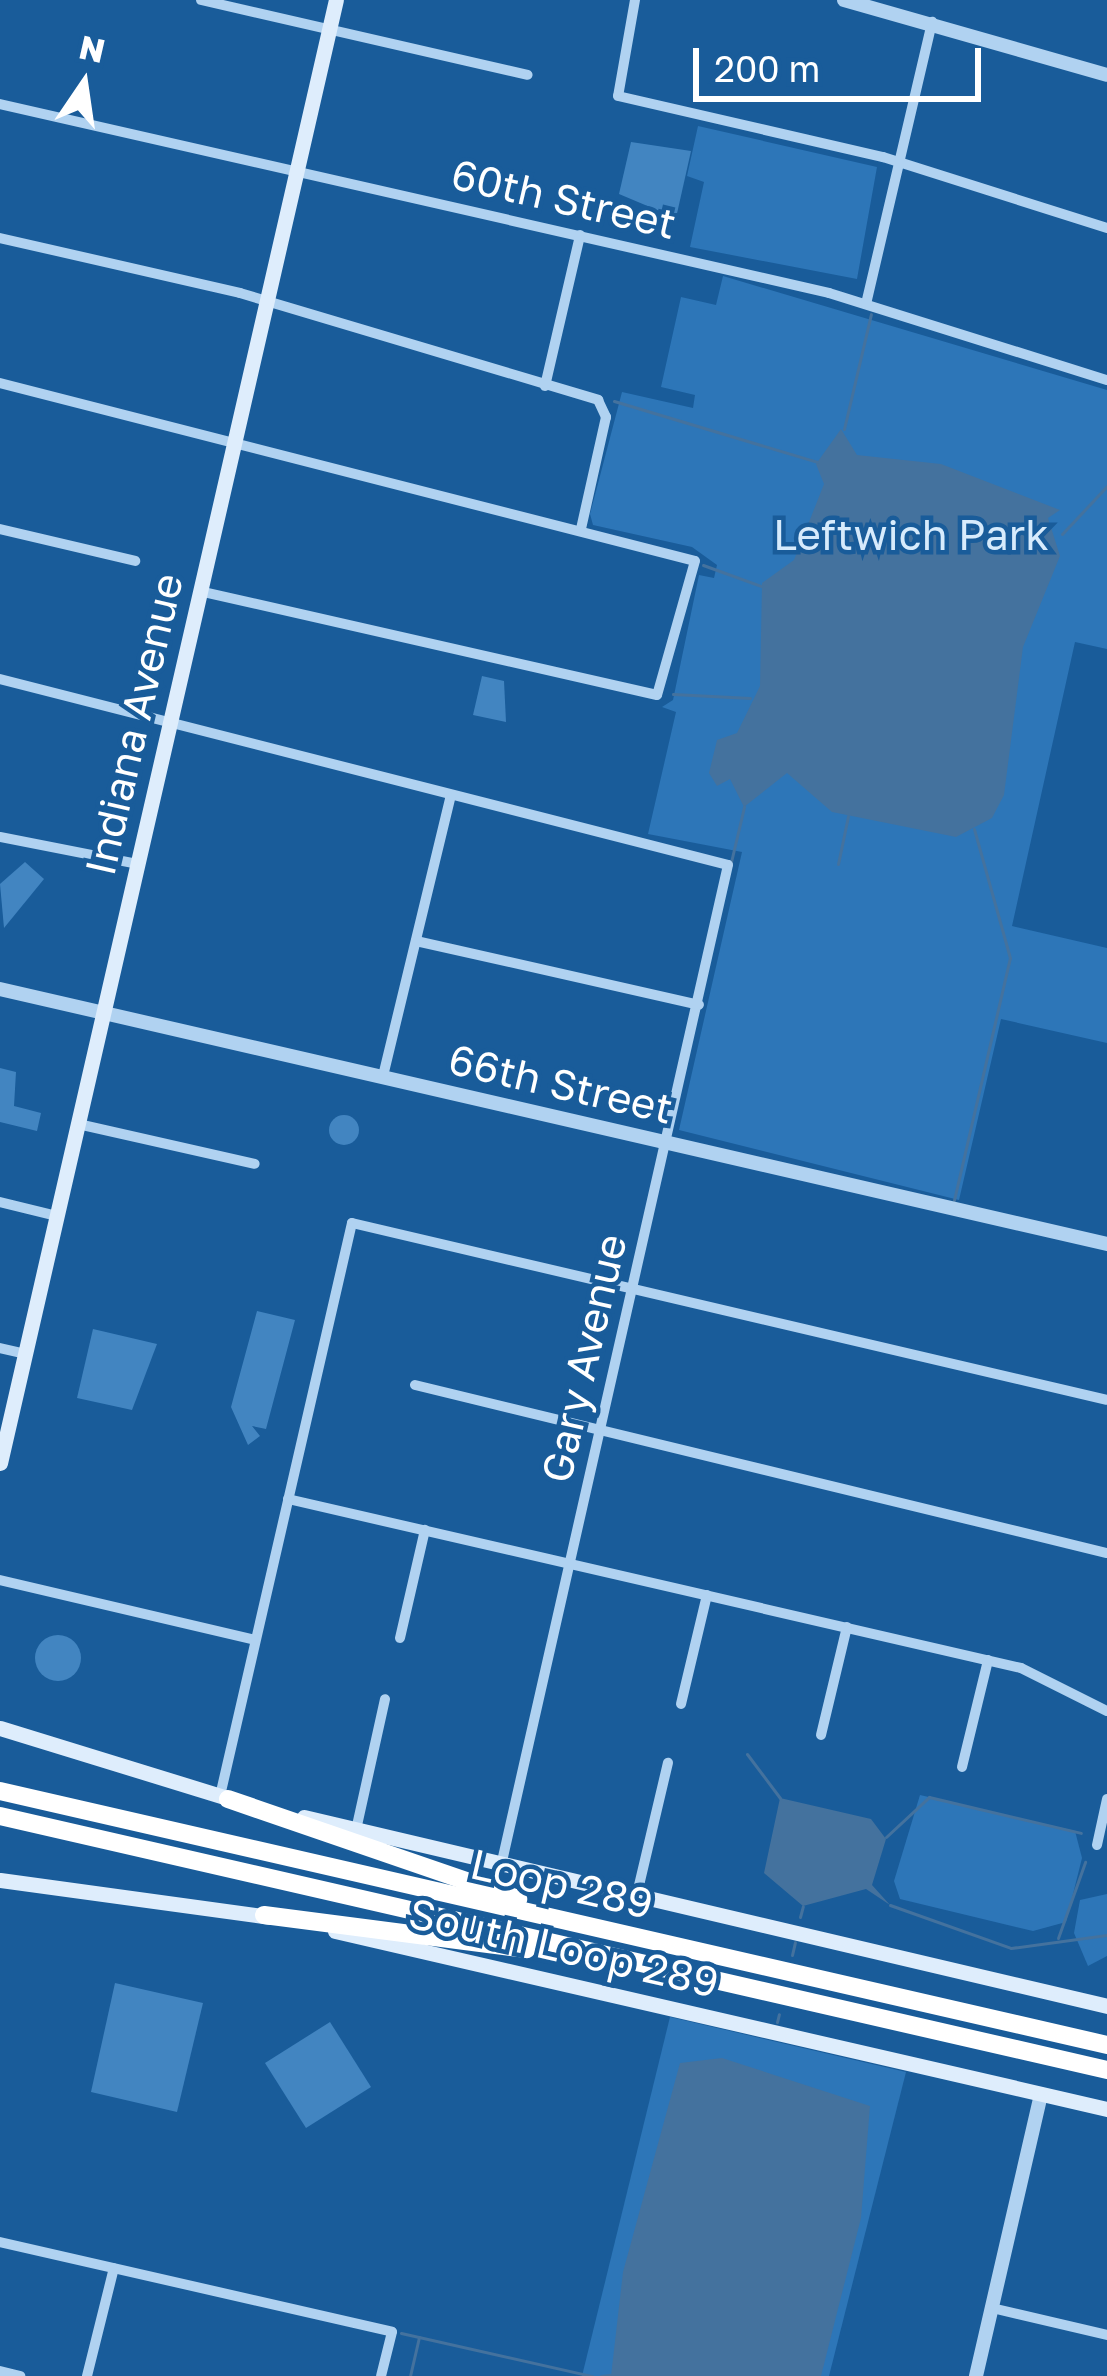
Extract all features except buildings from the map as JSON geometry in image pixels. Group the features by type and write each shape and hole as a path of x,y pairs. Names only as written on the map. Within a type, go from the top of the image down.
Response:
{"highway":[{"name":"Loop 289","path":"0,1791 1107,2045"},
{"path":"224,1797 590,1926"},
{"name":"Loop 289","path":"0,1816 1107,2070"},
{"path":"265,1916 752,1989"}],"main road":[{"name":"Indiana Avenue","path":"0,1463 336,0"},
{"path":"0,1728 224,1797 500,1867 1107,2006"},
{"name":"South Loop 289","path":"0,1880 265,1916 1107,2109"}],"street":[{"path":"201,0 527,75"},
{"path":"635,0 618,96 899,162 1107,227"},
{"path":"844,0 898,6 932,22 1107,75"},
{"path":"866,304 932,22"},
{"name":"60th Street","path":"0,104 866,304 1107,380"},
{"path":"545,386 580,236"},
{"path":"0,238 267,301 601,404 581,529"},
{"path":"0,383 236,438 336,474 693,558 660,694 201,591"},
{"path":"0,530 135,561"},
{"path":"0,679 450,798 383,1076"},
{"name":"Gary Avenue","path":"450,798 728,865 500,1867"},
{"path":"0,837 138,864"},
{"path":"416,941 699,1005"},
{"name":"66th Street","path":"0,989 1107,1244"},
{"path":"78,1124 255,1164"},
{"path":"0,1202 57,1216"},
{"path":"224,1797 352,1223 1107,1400"},
{"path":"0,1348 25,1354"},
{"path":"415,1385 1107,1552"},
{"path":"288,1498 988,1660 1107,1711"},
{"path":"400,1637 424,1530"},
{"path":"0,1580 256,1640"},
{"path":"681,1704 707,1595"},
{"path":"821,1735 847,1628"},
{"path":"962,1767 988,1660"},
{"path":"356,1830 385,1700"},
{"path":"636,1898 668,1763"},
{"path":"1097,1845 1107,1799"},
{"path":"976,2376 1041,2094"},
{"path":"0,2242 392,2332 381,2376"},
{"path":"88,2376 114,2267"},
{"path":"992,2308 1107,2335"},
{"path":"0,2372 20,2376"}],"green space":[{"path":"698,126 877,167 857,279 690,247 704,182 687,176"},
{"name":"Leftwich Park","path":"723,276 1107,390 1107,649 1075,642 1012,926 1107,948 1107,1043 1001,1019 959,1200 679,1130 742,852 648,834 676,712 662,707 673,700 699,575 714,578 717,565 692,547 593,525 590,514 622,392 693,408 695,395 661,387 681,297 716,305"},
{"path":"920,1795 1075,1831 1082,1858 1066,1922 1033,1931 900,1899 894,1881"},
{"path":"1107,1894 1107,1956 1088,1966 1074,1933 1080,1900"},
{"path":"670,2017 906,2072 829,2376 582,2376"}],"shaded area":[{"path":"841,429 857,455 941,464 1060,510 1048,518 1060,556 1023,647 1004,795 992,818 956,837 832,812 787,773 744,807 730,779 717,786 709,773 717,740 737,733 760,686 762,583 794,560 824,484 816,464"},
{"path":"780,1798 871,1819 886,1839 872,1885 890,1905 866,1889 803,1906 764,1873"},
{"path":"722,2058 870,2106 861,2218 821,2376 611,2376 623,2272 680,2063"}],"waterway":[{"path":"844,429 871,314"},
{"path":"614,401 817,462"},
{"path":"1062,534 1107,486"},
{"path":"703,565 761,586"},
{"path":"673,694 750,698"},
{"path":"731,862 744,807"},
{"path":"838,864 848,816"},
{"path":"954,1200 1010,958 974,829"},
{"path":"747,1754 780,1798"},
{"path":"886,1837 929,1797 1081,1833"},
{"path":"1058,1938 1085,1862"},
{"path":"890,1905 1011,1948 1107,1935"},
{"path":"800,1917 803,1906"},
{"path":"792,1955 795,1942"},
{"path":"777,2022 779,2014"},
{"path":"401,2333 592,2376"},
{"path":"410,2376 419,2337"},
{"path":"601,2376 610,2375"}]}
